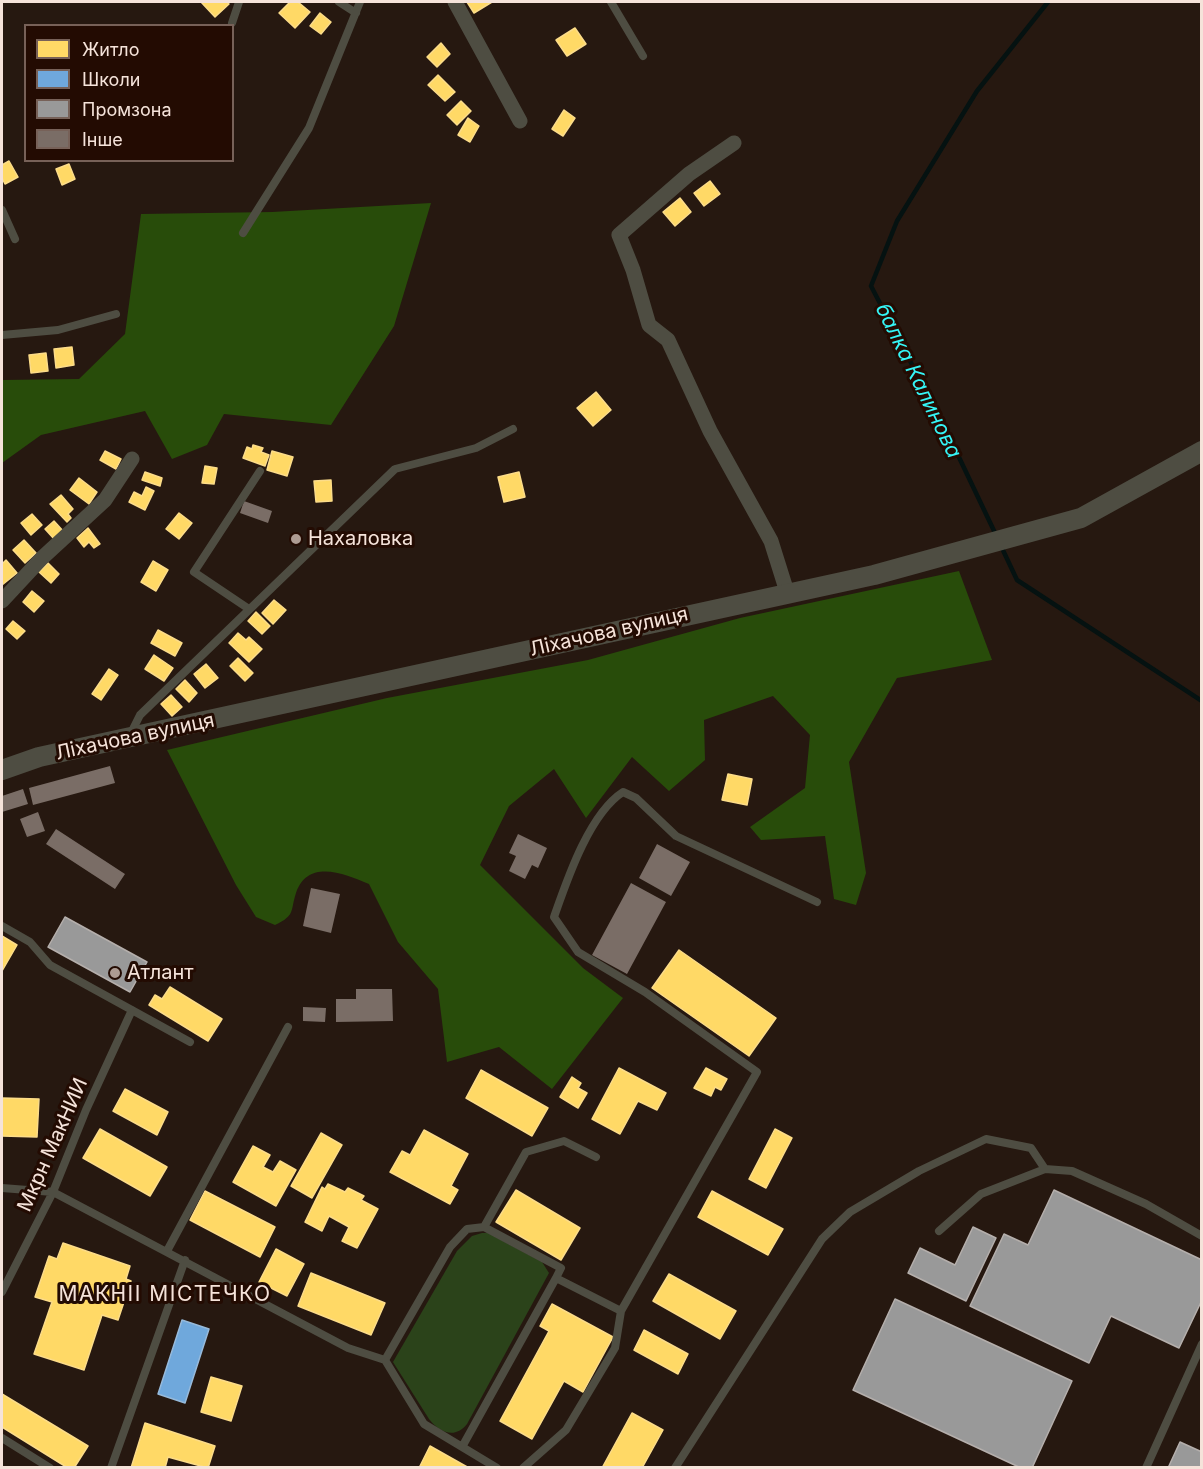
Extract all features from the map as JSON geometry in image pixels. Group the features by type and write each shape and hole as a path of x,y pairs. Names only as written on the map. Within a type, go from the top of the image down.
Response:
{"street":[{"path":"455,2 520,122"},
{"path":"734,143 689,174 618,236 633,270 649,326 668,340 710,431 771,541 787,592"},
{"name":"Ліхачова вулиця","path":"2,770 39,757 128,740 787,592 874,575 1081,518 1202,451"},
{"path":"2,601 42,558 105,500 132,459"}],"lane":[{"path":"232,23 239,2"},
{"path":"339,2 356,12"},
{"path":"243,233 309,128 360,2"},
{"path":"611,2 643,56"},
{"path":"2,210 15,240"},
{"path":"2,335 58,330 116,314"},
{"path":"128,740 140,715 395,469 476,448 513,429"},
{"path":"249,609 194,572 260,471"},
{"path":"523,1467 566,1430 615,1348 621,1311 757,1072 645,992 578,952 554,916 576,856 610,800 623,792 636,798 676,836 817,902"},
{"path":"2,926 30,942 50,965 190,1042"},
{"name":"Мкрн МакНИИ","path":"2,1292 53,1192 132,1010"},
{"path":"167,1251 288,1027"},
{"path":"675,1467 822,1239 850,1212 919,1171 986,1139 1031,1148 1045,1169"},
{"path":"484,1227 526,1152 564,1141 596,1157"},
{"path":"939,1231 981,1194 1045,1169 1072,1171 1146,1203 1202,1236"},
{"path":"2,1188 53,1192 348,1348 385,1360 423,1424 496,1467"},
{"path":"385,1360 450,1247 467,1229 484,1227 561,1268 462,1447"},
{"path":"111,1467 185,1260"},
{"path":"556,1278 621,1311"},
{"path":"1146,1467 1202,1344"},
{"path":"2,1438 50,1467"}],"green space":[{"path":"431,203 394,326 331,425 224,414 207,445 172,459 145,411 41,435 2,463 2,380 79,379 125,334 141,214 272,212"},
{"path":"959,571 992,660 897,678 849,762 866,873 856,905 834,899 825,836 761,840 750,827 805,788 810,735 773,696 704,720 705,760 669,791 632,757 586,818 554,769 509,806 480,865 583,968 623,998 552,1089 499,1047 447,1062 438,989 398,942 369,884 339,873 318,872 309,875 302,882 296,893 291,912 286,918 275,925 256,917 236,885 167,750 387,698 588,660 740,618"},
{"path":"488,1233 542,1262 549,1273 467,1424 458,1432 453,1433 443,1431 429,1419 393,1362 457,1251 472,1236"}],"building: Житло":[{"path":"201,2 227,2 229,4 215,17"},
{"path":"290,2 298,2 310,12 295,28 279,13"},
{"path":"467,2 492,2 474,13"},
{"path":"320,13 331,22 321,34 310,26"},
{"path":"575,28 586,44 567,56 556,40"},
{"path":"441,43 450,54 437,67 427,57"},
{"path":"438,75 455,92 445,101 428,85"},
{"path":"461,101 471,111 457,125 447,115"},
{"path":"564,110 575,118 563,136 552,129"},
{"path":"468,118 479,126 470,142 458,135"},
{"path":"9,161 18,177 5,184 2,178 2,165"},
{"path":"69,164 75,179 62,185 56,169"},
{"path":"710,181 720,194 704,206 694,193"},
{"path":"680,198 691,212 675,226 663,212"},
{"path":"72,347 74,365 56,368 54,349"},
{"path":"46,353 48,371 31,373 29,355"},
{"path":"596,392 611,410 593,426 577,408"},
{"path":"253,445 263,448 261,452 269,455 265,466 243,458 247,447 252,449"},
{"path":"105,451 121,459 116,469 100,460"},
{"path":"272,451 293,457 287,476 267,470"},
{"path":"205,466 217,468 214,484 202,483"},
{"path":"145,472 162,478 160,486 142,480"},
{"path":"519,472 525,497 504,502 498,477"},
{"path":"79,478 97,492 89,504 70,490"},
{"path":"331,480 332,501 316,502 314,481"},
{"path":"146,487 154,491 145,510 129,502 134,492 142,496"},
{"path":"61,495 73,509 68,514 71,518 67,522 50,504"},
{"path":"179,513 192,523 179,539 166,529"},
{"path":"32,514 42,525 31,535 21,523"},
{"path":"54,521 64,532 55,540 45,529"},
{"path":"88,528 100,544 94,548 89,542 84,547 77,538"},
{"path":"24,540 36,553 25,563 13,550"},
{"path":"6,560 17,573 2,585 2,564"},
{"path":"153,561 168,570 156,591 141,582"},
{"path":"48,563 59,574 51,583 39,572"},
{"path":"32,591 44,601 34,612 23,602"},
{"path":"274,600 286,610 273,624 262,613"},
{"path":"256,612 270,626 262,634 248,621"},
{"path":"13,621 25,631 17,639 6,629"},
{"path":"158,630 182,643 175,656 151,643"},
{"path":"238,633 246,640 249,637 262,649 249,662 229,643"},
{"path":"154,655 173,668 164,681 145,669"},
{"path":"238,658 253,673 245,681 230,666"},
{"path":"206,664 218,678 205,688 194,674"},
{"path":"109,669 118,675 101,700 92,694"},
{"path":"185,680 197,693 189,702 176,689"},
{"path":"171,695 182,707 172,716 161,704"},
{"path":"728,774 752,779 747,805 722,800"},
{"path":"2,936 17,945 2,971"},
{"path":"679,950 776,1018 749,1056 652,988"},
{"path":"170,987 222,1019 208,1041 149,1005 155,995 162,999"},
{"path":"619,1068 666,1093 657,1110 638,1101 620,1134 592,1119"},
{"path":"706,1068 727,1079 721,1090 715,1087 711,1096 694,1088"},
{"path":"481,1070 548,1108 532,1136 466,1098"},
{"path":"572,1077 581,1083 578,1088 587,1093 578,1108 560,1097"},
{"path":"125,1089 168,1112 157,1135 113,1111"},
{"path":"2,1098 39,1099 37,1137 2,1136"},
{"path":"100,1129 167,1167 150,1196 83,1158"},
{"path":"775,1129 792,1138 766,1188 749,1179"},
{"path":"424,1130 468,1154 451,1186 458,1190 450,1204 390,1172 402,1151 410,1155"},
{"path":"321,1133 342,1145 312,1198 291,1186"},
{"path":"253,1146 270,1155 263,1167 273,1172 280,1161 296,1170 276,1206 233,1182"},
{"path":"328,1184 345,1192 348,1188 364,1196 361,1200 378,1209 357,1248 342,1241 349,1227 329,1216 322,1231 305,1222 322,1187 325,1189"},
{"path":"516,1190 580,1228 561,1260 496,1222"},
{"path":"205,1191 275,1227 260,1257 190,1220"},
{"path":"712,1191 783,1229 768,1255 698,1217"},
{"path":"63,1243 130,1266 126,1279 131,1281 118,1320 102,1315 84,1370 34,1354 52,1302 35,1297 49,1256 57,1259"},
{"path":"276,1249 304,1264 287,1296 259,1282"},
{"path":"311,1273 385,1303 371,1335 298,1306"},
{"path":"669,1274 736,1311 720,1339 653,1301"},
{"path":"552,1304 613,1337 583,1392 564,1381 532,1439 500,1421 549,1331 540,1326"},
{"path":"644,1330 688,1354 678,1374 634,1350"},
{"path":"211,1377 242,1386 231,1421 201,1412"},
{"path":"2,1394 88,1446 74,1468 68,1468 2,1427"},
{"path":"632,1413 663,1430 642,1468 602,1468"},
{"path":"145,1423 215,1446 208,1468 168,1457 165,1468 131,1468"},
{"path":"430,1446 469,1468 419,1468"}],"building: Школи":[{"path":"182,1320 209,1329 185,1403 158,1394"}],"building: Промзона":[{"path":"65,917 147,962 130,992 48,947"},
{"path":"1054,1190 1202,1260 1202,1300 1179,1348 1111,1316 1089,1363 970,1306 1004,1234 1028,1245"},
{"path":"973,1227 996,1238 966,1301 908,1273 920,1248 955,1265"},
{"path":"895,1299 1072,1381 1032,1468 1021,1468 853,1390"},
{"path":"1180,1442 1202,1452 1202,1468 1168,1468"}],"building: Інше":[{"path":"244,501 272,511 268,523 240,513"},
{"path":"110,766 115,783 33,805 29,788"},
{"path":"23,789 28,804 2,812 2,796"},
{"path":"38,812 45,831 27,837 20,819"},
{"path":"56,829 125,874 115,889 46,844"},
{"path":"518,834 547,848 538,868 532,865 525,879 509,871 516,856 509,853"},
{"path":"657,844 690,862 671,896 639,878"},
{"path":"631,883 666,902 627,974 592,955"},
{"path":"311,888 340,894 331,933 303,926"},
{"path":"356,989 392,989 393,1021 336,1022 336,999 356,999"},
{"path":"303,1007 326,1008 325,1022 303,1021"}],"waterway":[{"name":"балка Калинова","path":"996,535 946,430 871,286 897,221 977,91 1048,2"},
{"name":"балка Калинова","path":"1001,546 1017,580 1202,701"}],"place":[{"name":"Нахаловка","path":"296,539"},
{"name":"Атлант","path":"115,973"}],"district":[{"name":"МАКНІІ МІСТЕЧКО","path":"165,1295"}]}
